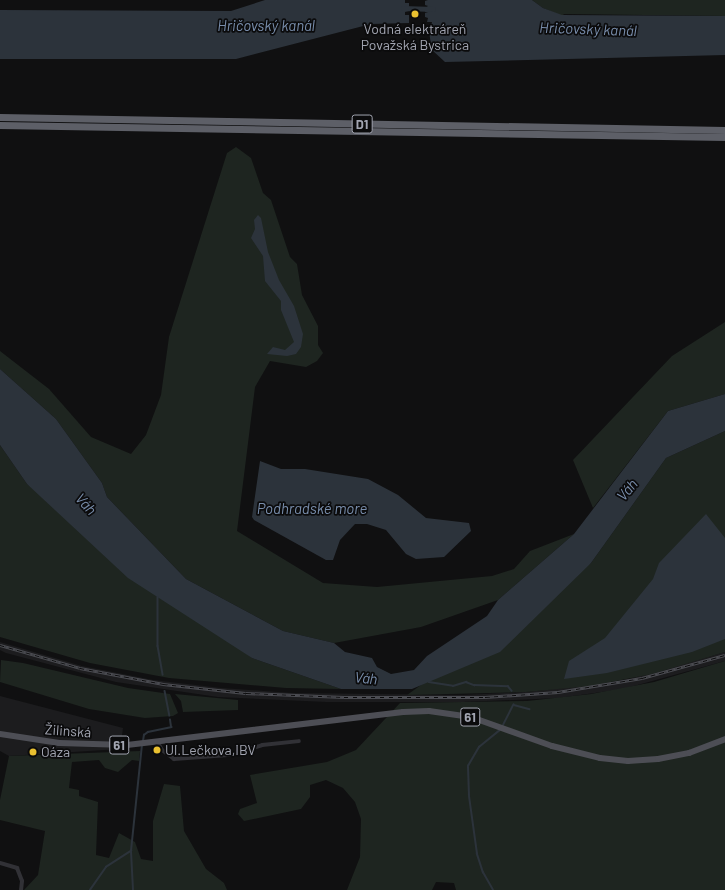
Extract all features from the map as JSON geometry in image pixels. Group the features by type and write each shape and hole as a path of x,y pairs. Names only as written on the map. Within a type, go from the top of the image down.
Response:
{"highway":[{"name":"D1","path":"0,117 725,130"},
{"name":"D1","path":"0,125 725,138"}],"main road":[{"name":"Žilinská","path":"0,734 36,741 84,745 158,743 403,712 429,711 453,713 493,723 572,753 628,761 689,753 725,739"}],"street":[{"path":"158,743 162,750 174,759 228,755 262,745 299,741"},
{"path":"0,864 17,868 22,881 20,890"}],"shaded area":[{"path":"532,0 725,0 725,16 564,14 562,16 543,8"},
{"path":"236,147 251,158 263,193 271,200 290,257 297,264 302,295 318,326 318,345 323,353 317,361 306,367 270,361 255,387 237,531 323,583 377,587 492,576 514,569 530,551 574,534 498,600 421,627 334,643 283,631 186,579 107,497 102,483 56,419 0,369 0,351 49,389 91,437 131,454 146,435 161,395 169,337 227,153"},
{"path":"725,322 725,394 668,411 593,508 573,460 672,356"},
{"path":"725,431 725,652 652,674 590,686 526,692 407,695 591,563 666,458"},
{"path":"0,445 27,484 252,658 341,689 286,688 169,678 90,663 0,637"},
{"path":"0,642 82,666 153,680 221,688 292,693 462,695 526,692 622,681 725,652 725,661 623,689 559,698 463,702 327,702 218,697 116,682 6,653 0,650"},
{"path":"1,660 23,663 128,688 170,694 178,713 173,716 145,718 89,709 0,682"},
{"path":"725,661 725,890 456,890 454,883 436,882 432,890 347,890 360,857 361,819 355,802 343,788 326,780 310,785 310,797 301,809 244,821 238,814 240,809 257,803 250,775 327,762 356,750 400,703 527,701 591,694 654,682"},
{"path":"175,694 238,700 238,710 183,712 181,701"},
{"path":"0,696 123,728 120,749 9,756 0,751"},
{"path":"140,751 139,761 132,760 118,772 105,768 99,760 72,762 69,788 79,790 79,796 98,802 96,855 109,858 119,833 135,842 141,859 153,861 153,821 164,784 180,786 184,831 206,869 224,883 227,890 24,890 38,875 45,831 0,820 0,800 9,756"}],"water":[{"name":"Hričovský kanál","path":"265,0 405,0 405,3 409,3 409,11 405,12 405,15 409,15 409,23 371,24 236,59 0,59 0,10 231,11"},
{"name":"Hričovský kanál","path":"425,0 532,0 543,8 562,15 725,16 725,55 445,62 432,50 428,26 431,26 432,22 427,22 428,18 425,17 425,13 428,13 425,12 425,8 428,6 425,5 425,1 428,1"},
{"path":"258,215 261,218 268,252 279,280 294,306 303,334 301,347 296,354 287,356 267,354 273,347 285,350 294,342 281,310 281,301 265,281 263,256 251,238 255,229 254,220"},
{"name":"Váh","path":"0,369 56,419 102,483 107,497 186,579 283,631 334,643 345,652 372,658 377,667 391,674 414,670 427,656 487,616 498,600 574,534 668,411 725,394 725,431 666,458 591,563 500,652 412,689 341,689 252,658 128,578 27,484 0,445"},
{"name":"Podhradské more","path":"260,461 281,469 305,469 368,479 398,495 426,518 469,523 471,531 444,557 416,559 406,554 386,530 367,524 355,524 340,540 333,560 326,560 254,520 252,517"},
{"path":"706,514 725,538 725,639 692,652 607,673 564,679 569,661 605,638 653,579 659,563"}],"waterway":[{"name":"Hričovský kanál","path":"403,8 433,9"},
{"path":"158,597 158,646 163,675"},
{"path":"429,682 453,686 466,682 474,685 508,686 512,691"},
{"path":"165,691 170,716"},
{"path":"502,727 513,705"},
{"path":"514,705 529,709"},
{"path":"143,741 144,735 148,732 171,727 170,720"},
{"path":"493,890 483,873 477,854 469,796 468,766 479,747 500,730"},
{"path":"133,890 131,851 142,745"},
{"path":"90,890 106,867 131,851"}],"railway":[{"path":"0,645 80,668 163,684 246,693 344,697 485,697 558,692 642,678 725,655"}],"place":[{"name":"Vodná elektráreň Považská Bystrica","path":"415,14"},
{"name":"Ul.Lečkova,IBV","path":"157,750"},
{"name":"Oáza","path":"33,752"}]}
